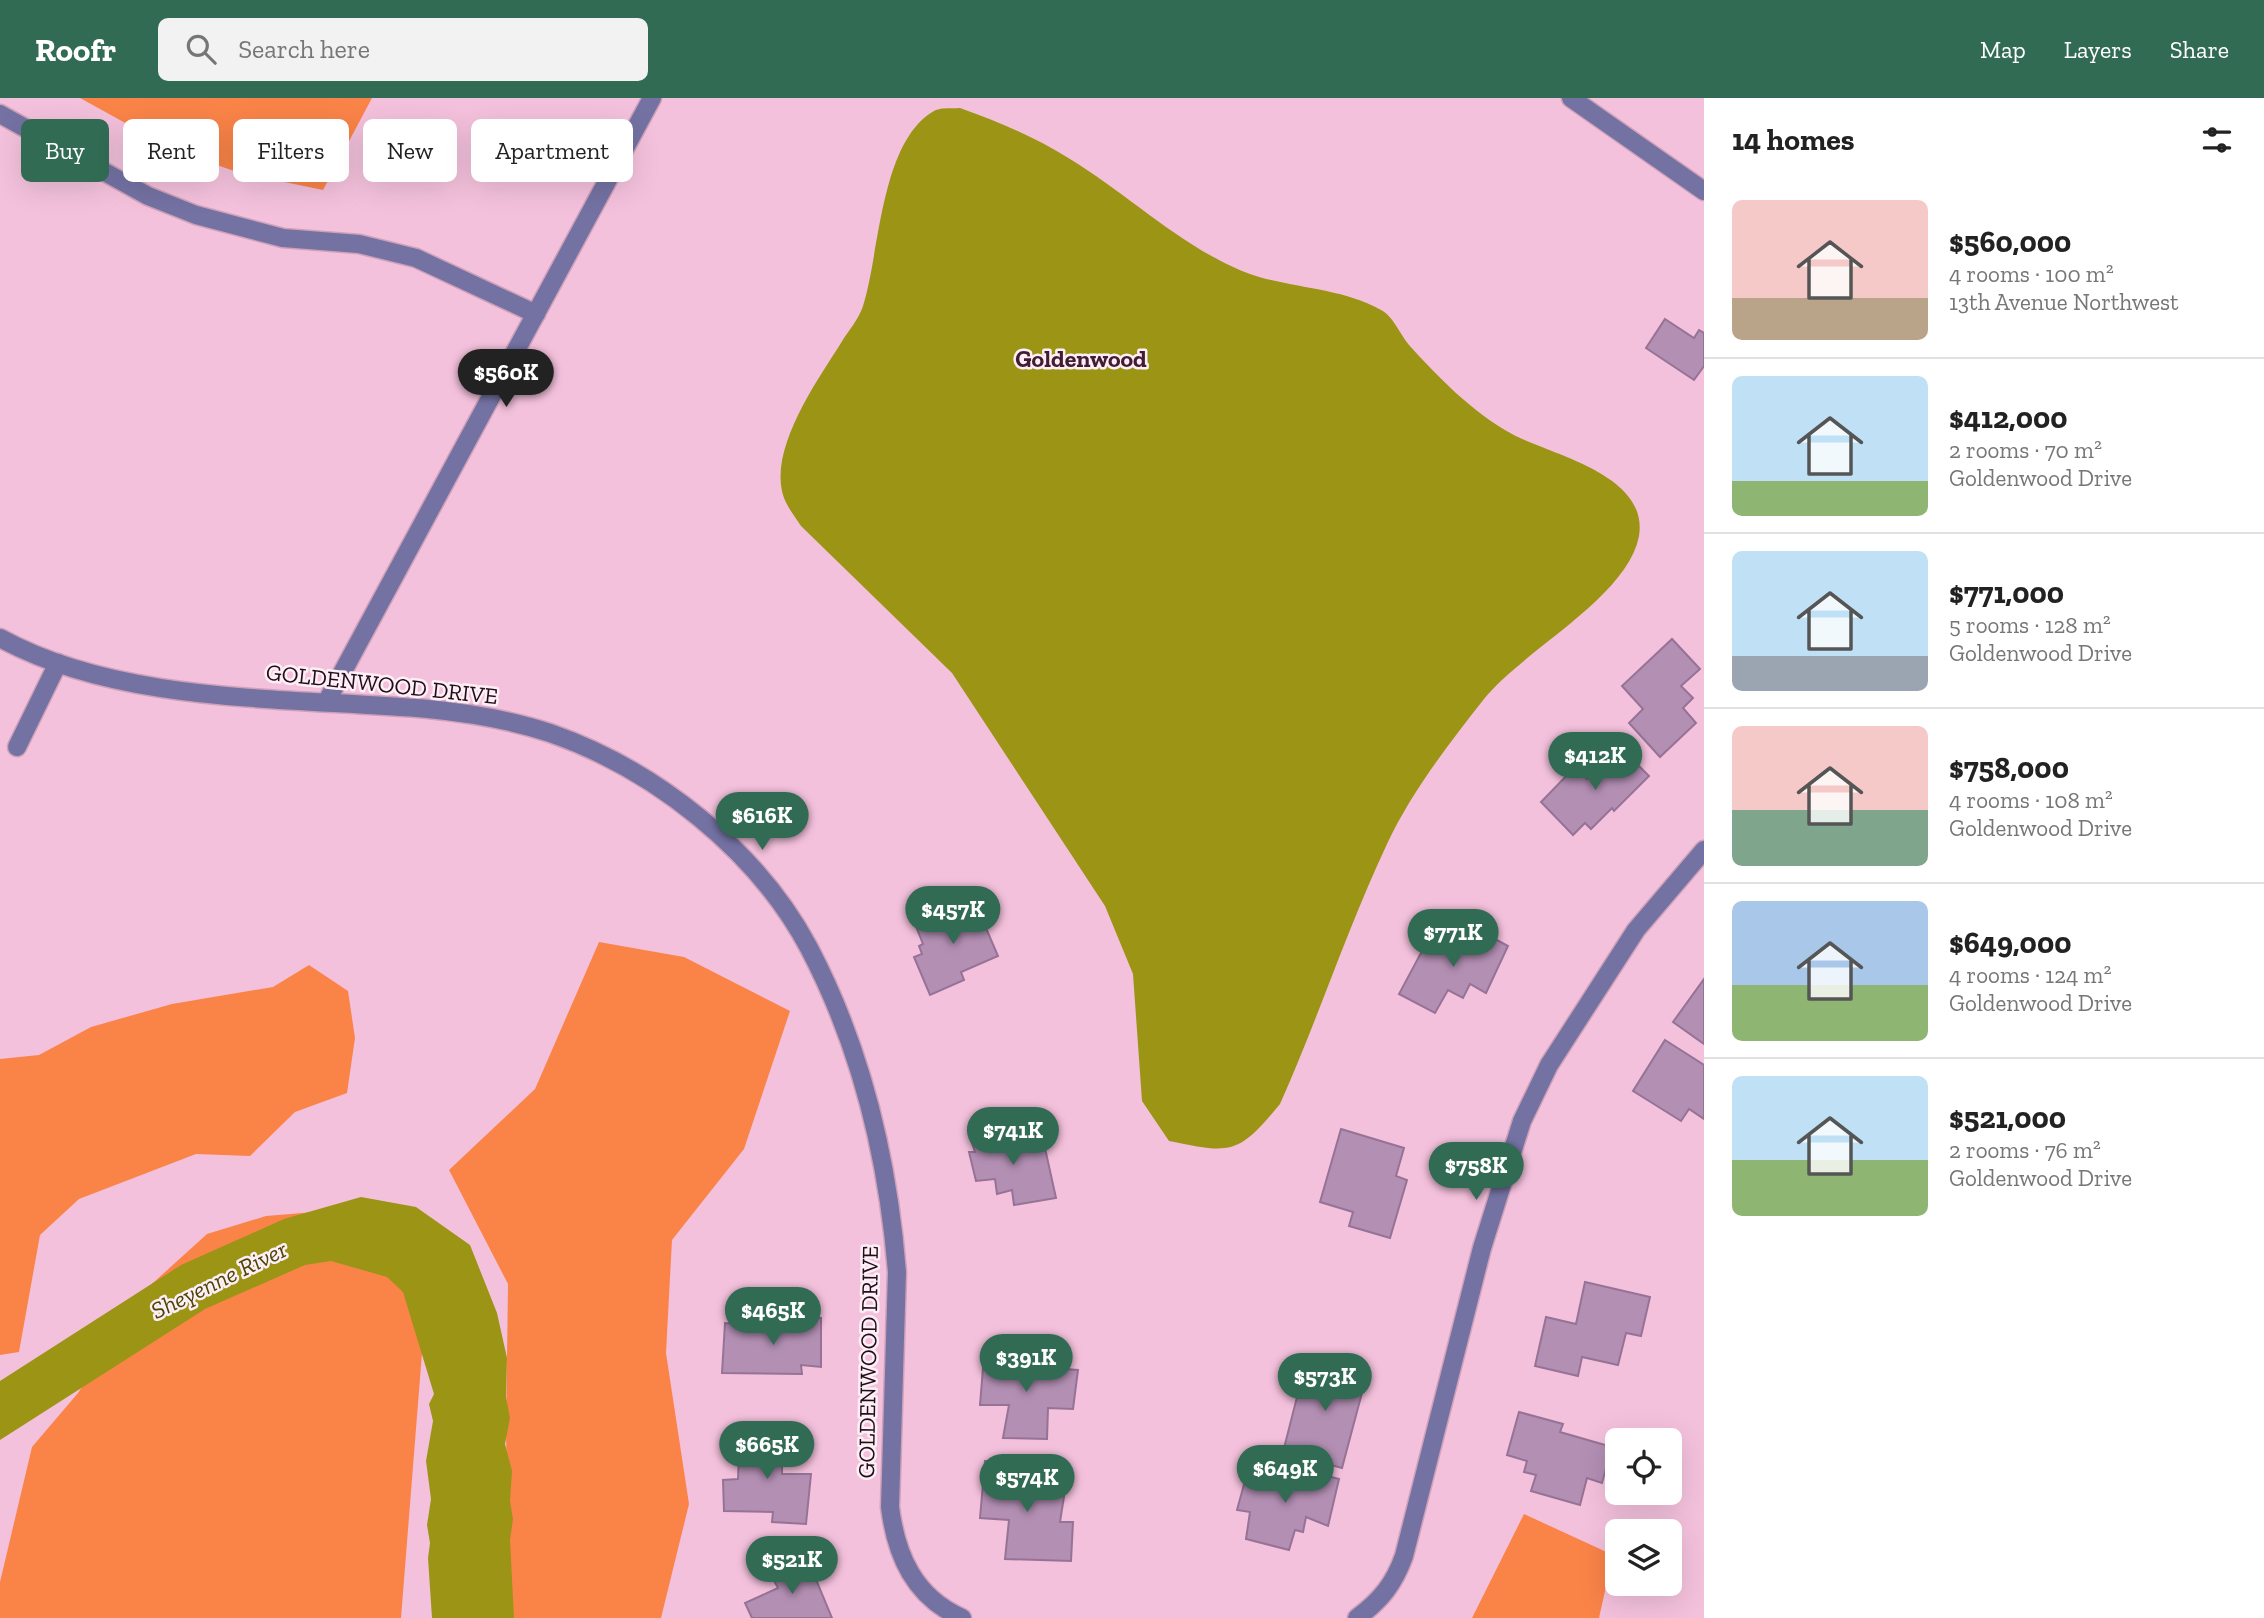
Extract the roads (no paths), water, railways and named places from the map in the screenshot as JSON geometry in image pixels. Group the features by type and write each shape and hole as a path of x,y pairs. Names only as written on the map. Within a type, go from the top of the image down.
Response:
{"street":[{"path":"327,701 652,98"},
{"path":"1571,98 1704,191"},
{"path":"0,114 148,196 196,215 283,238 359,244 416,258 536,314"},
{"name":"GOLDENWOOD DRIVE","path":"0,638 36,657 108,680 173,690 327,701 491,718 551,734 650,782 737,851 808,946 848,1035 881,1157 891,1208 897,1272 890,1507 894,1539 903,1565 920,1588 947,1612 962,1618"},
{"path":"17,747 58,663"},
{"path":"1357,1618 1377,1604 1395,1581 1404,1556 1482,1248 1522,1121 1549,1065 1629,940 1704,850"}],"water":[{"path":"960,108 1016,130 1057,151 1175,233 1219,260 1259,277 1347,296 1381,310 1389,316 1420,357 1470,405 1512,434 1572,459 1613,482 1629,497 1638,515 1639,536 1631,559 1615,580 1595,602 1501,681 1484,699 1419,787 1397,824 1372,876 1280,1104 1254,1133 1243,1142 1232,1146 1207,1148 1169,1141 1142,1101 1133,974 1105,906 952,673 801,526 784,498 782,459 788,438 808,396 861,311 892,172 903,147 916,126 934,111"},
{"name":"Sheyenne River","path":"361,1197 416,1207 470,1245 497,1313 507,1358 506,1397 510,1418 505,1444 512,1471 510,1501 513,1519 510,1540 514,1618 432,1618 427,1525 431,1499 426,1461 433,1421 429,1404 434,1394 403,1292 387,1277 331,1261 305,1265 205,1309 0,1440 0,1381 181,1265 284,1219"}],"district":[{"name":"Goldenwood","path":"1081,359"}]}
